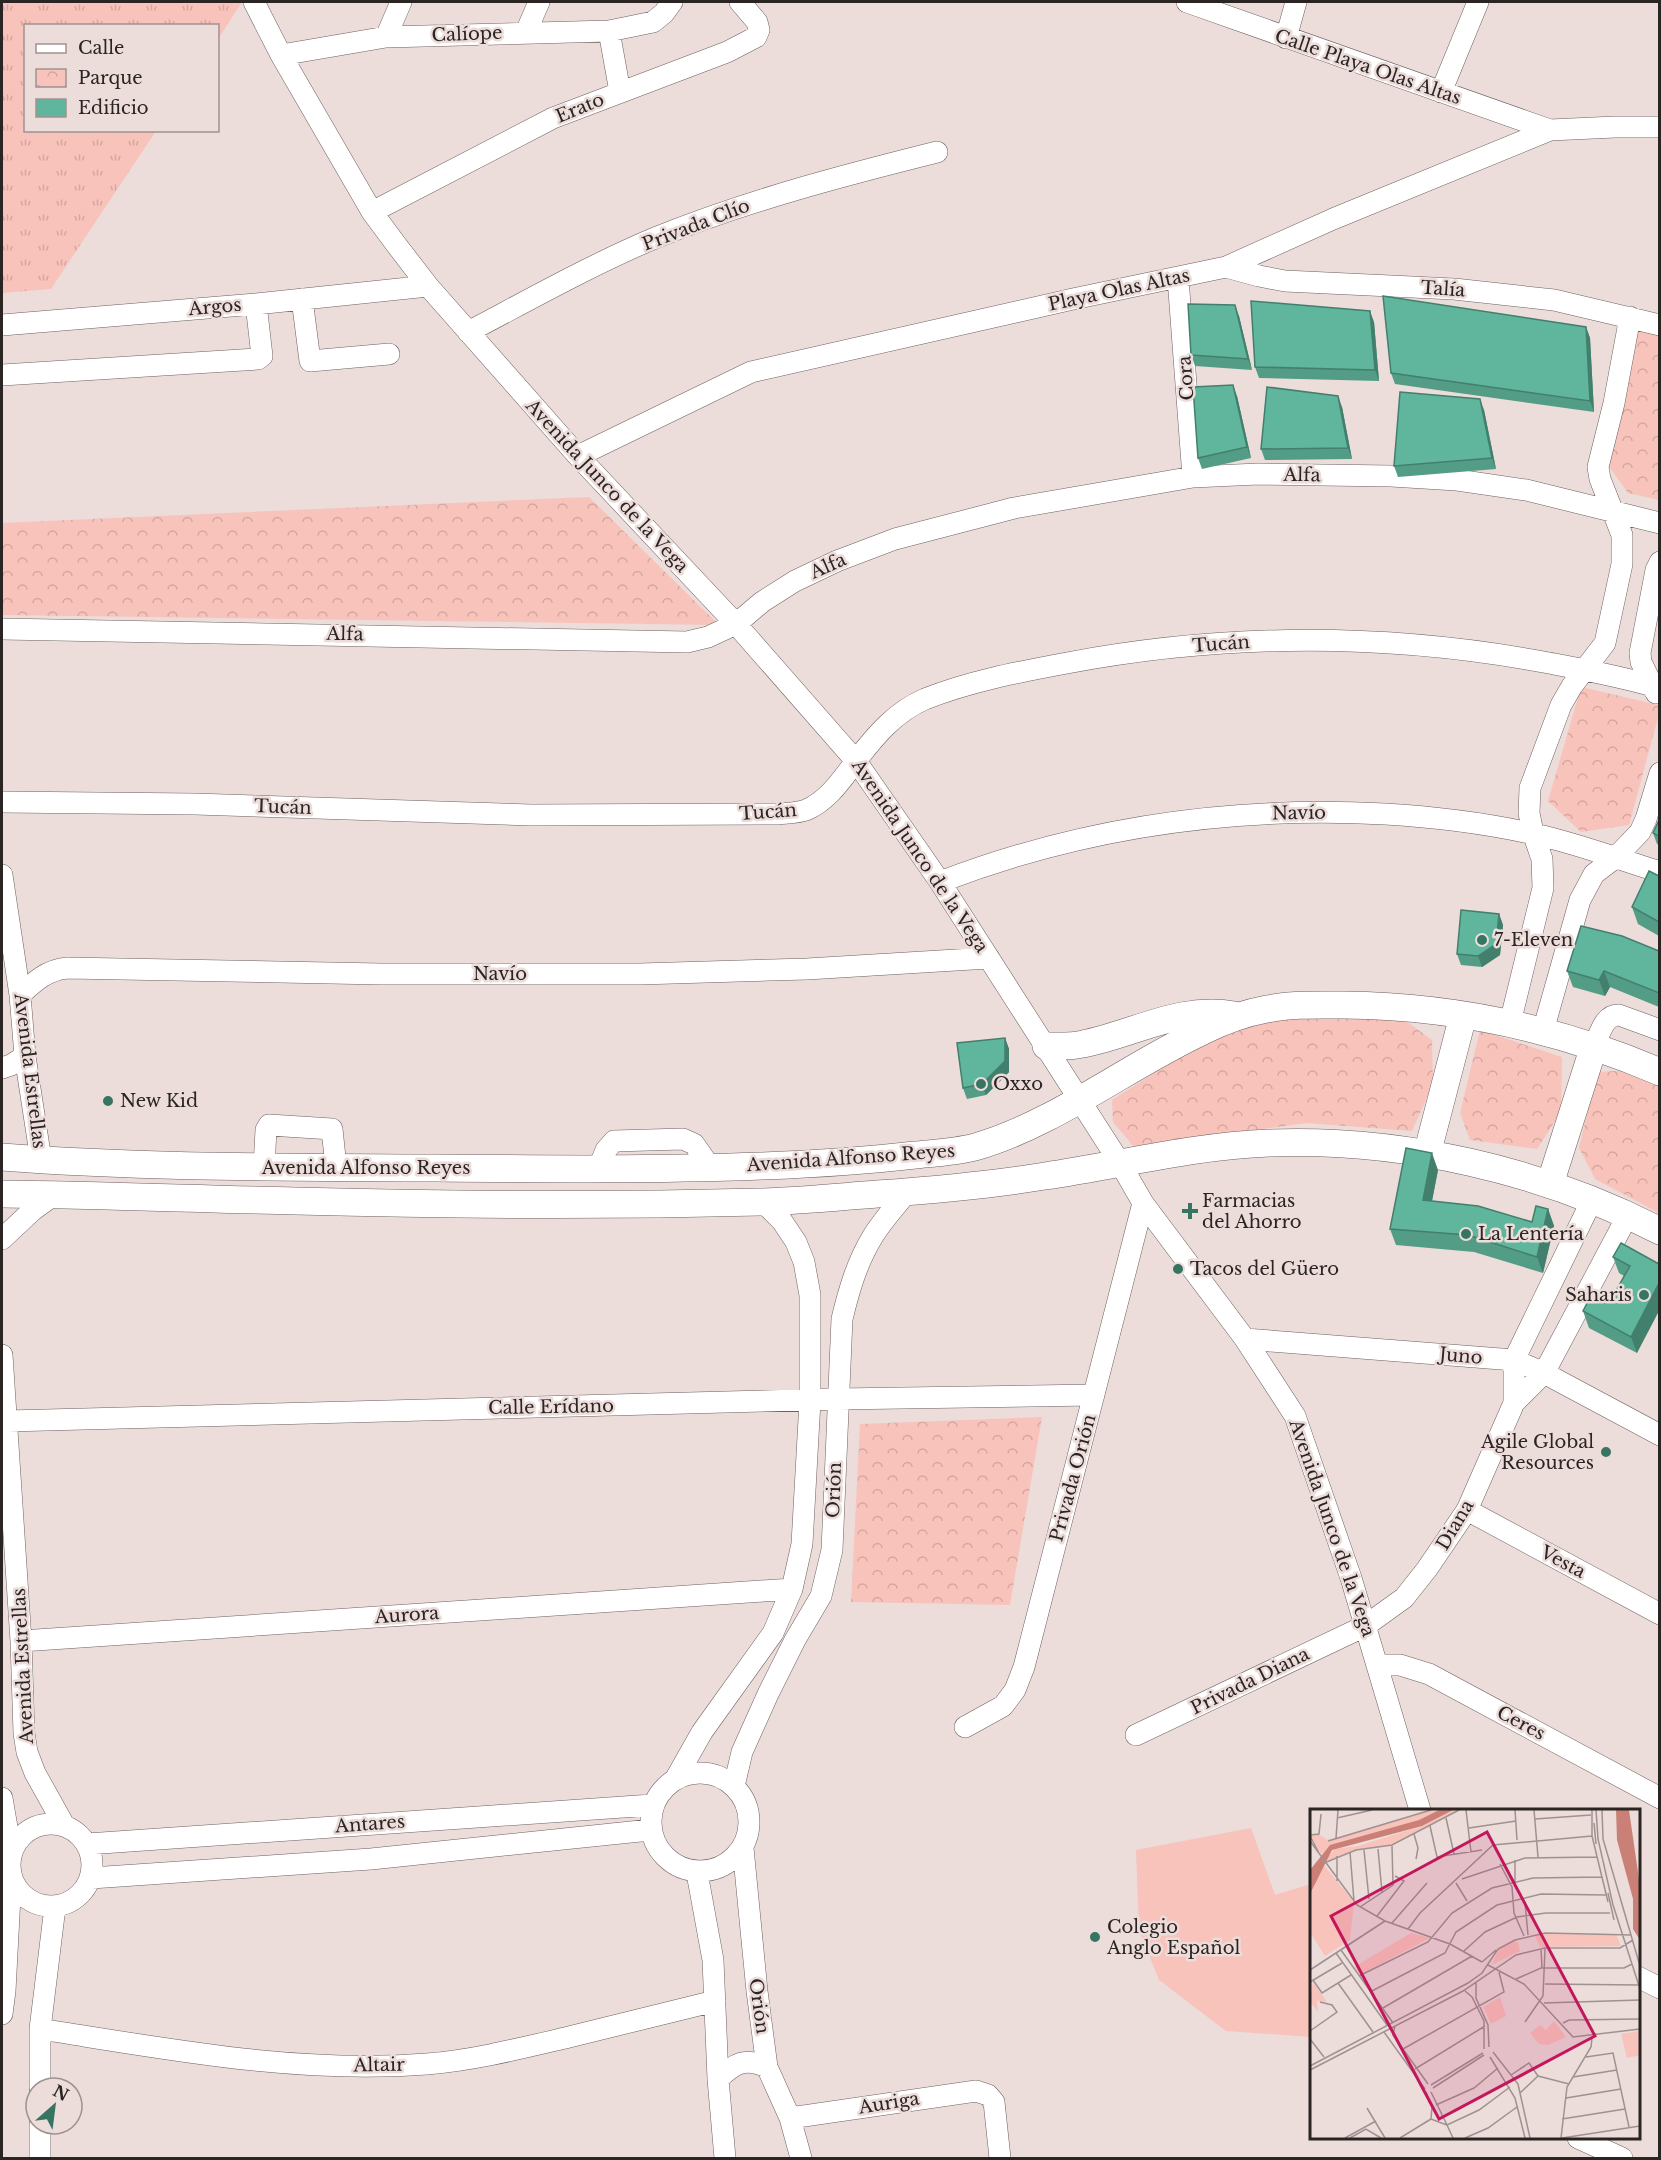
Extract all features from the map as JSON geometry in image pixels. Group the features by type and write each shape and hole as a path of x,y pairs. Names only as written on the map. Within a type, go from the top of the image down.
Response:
{"main road":[{"name":"Avenida Alfonso Reyes","path":"2,1157 264,1167 598,1170 837,1163 970,1148 1026,1128 1203,1031 1238,1016 1290,1006 1376,1005 1510,1023 1594,1046 1659,1072"},
{"path":"1046,1046 1084,1044 1174,1017 1198,1013 1219,1012 1238,1016"},
{"path":"1427,1154 1462,1016"},
{"path":"1550,1184 1594,1046"},
{"name":"Avenida Alfonso Reyes","path":"2,1194 333,1202 590,1204 763,1202 993,1184 1191,1150 1270,1143 1361,1144 1507,1170 1592,1200 1659,1231"}],"street":[{"name":"Avenida Junco de la Vega","path":"254,2 281,55 372,212 428,286 578,456 736,624 856,761 940,882 1120,1163 1143,1203 1245,1339 1295,1416 1351,1578 1420,1809"},
{"path":"387,37 401,2"},
{"path":"526,32 539,2"},
{"name":"Calíope","path":"281,55 387,37 609,31 653,22 672,2"},
{"name":"Erato","path":"372,212 525,131 727,52 756,37 759,30 758,22 740,2"},
{"name":"Calle Playa Olas Altas","path":"1188,2 1550,130"},
{"path":"1286,38 1296,2"},
{"path":"1441,92 1478,2"},
{"path":"609,31 620,92"},
{"name":"Playa Olas Altas","path":"578,456 751,372 1062,301 1226,267 1333,219 1550,130 1659,127"},
{"name":"Privada Clío","path":"468,332 654,238 753,202 815,183 937,152"},
{"name":"Talía","path":"1226,267 1285,281 1454,289 1554,300 1659,325"},
{"name":"Cora","path":"1178,278 1193,477"},
{"name":"Argos","path":"2,325 428,286"},
{"path":"302,299 310,361 389,354"},
{"path":"2,375 258,359 261,356 256,303"},
{"path":"1510,1023 1543,888 1542,859 1533,833 1528,801 1530,788 1561,705 1583,670 1605,643 1622,564 1622,535 1599,479 1598,467 1614,403 1630,317"},
{"name":"Alfa","path":"2,629 687,642 708,637 736,624 762,602 795,581 837,561 895,539 1014,508 1193,477 1258,474 1391,476 1457,480 1526,490 1659,523"},
{"path":"1657,690 1641,662 1640,653 1659,562"},
{"name":"Tucán","path":"2,802 195,804 531,815 778,814 806,809 826,797 881,729 901,712 924,699 1028,670 1094,658 1160,649 1248,642 1359,641 1491,652 1583,670 1657,690"},
{"path":"1543,1031 1580,900 1594,874 1615,858 1640,832 1659,773"},
{"name":"Navío","path":"940,882 993,862 1087,837 1151,825 1226,816 1312,812 1398,815 1459,821 1533,833 1659,872"},
{"name":"Avenida Estrellas","path":"2,875 41,1160"},
{"name":"Navío","path":"20,995 39,978 54,969 67,968 381,974 640,974 807,969 989,958"},
{"path":"1594,1046 1608,1018 1613,1015 1619,1015 1659,1030"},
{"path":"2,1068 25,1056"},
{"path":"264,1167 266,1130 269,1125 332,1129 336,1167"},
{"name":"Orión","path":"734,1785 742,1752 768,1694 795,1640 821,1596 832,1550 842,1319 849,1288 860,1261 874,1235 907,1192"},
{"path":"2,1239 26,1216 55,1194"},
{"name":"Diana","path":"1514,1403 1514,1360 1592,1200"},
{"name":"Orión","path":"676,1778 702,1732 773,1633 792,1589 802,1544 810,1401 810,1295 804,1262 796,1242 782,1221 763,1202"},
{"name":"Privada Orión","path":"965,1727 1003,1706 1015,1690 1024,1667 1143,1203"},
{"name":"Diana","path":"1365,1626 1404,1598 1427,1569 1467,1510 1514,1403 1544,1373 1628,1215"},
{"name":"Juno","path":"1245,1339 1514,1360 1544,1373 1659,1435"},
{"name":"Avenida Estrellas","path":"2,1355 21,1641 24,1733 27,1752 43,1789 64,1825"},
{"name":"Calle Erídano","path":"8,1421 838,1399 1094,1395"},
{"name":"Vesta","path":"1467,1510 1659,1614"},
{"name":"Aurora","path":"21,1641 792,1589"},
{"name":"Privada Diana","path":"1136,1735 1365,1626"},
{"name":"Ceres","path":"1378,1665 1400,1665 1429,1674 1659,1798"},
{"path":"696,1772 716,1775 734,1785 747,1804 750,1827 743,1848 724,1867 698,1873 676,1866 659,1851 650,1830 650,1818 652,1805 662,1790 676,1778 696,1772"},
{"path":"2,1798 11,1851 2,2014"},
{"name":"Antares","path":"87,1844 652,1805"},
{"path":"11,1851 23,1833 42,1824 64,1825 78,1833 87,1844 93,1861 91,1878 77,1898 54,1907 36,1904 20,1894 11,1877"},
{"name":"Antares","path":"91,1878 371,1859 650,1830"},
{"name":"Orión","path":"743,1848 767,2067 790,2118 801,2158"},
{"path":"698,1873 713,1959 718,2079 725,2158"},
{"path":"40,2076 40,2030 54,1907"},
{"path":"1640,1978 1659,1988"},
{"name":"Altair","path":"40,2030 226,2058 297,2064 363,2066 428,2064 499,2054 715,2001"},
{"path":"718,2079 730,2067 738,2063 759,2064 767,2067"},
{"name":"Auriga","path":"790,2118 976,2091 988,2095 994,2102 1000,2158"},
{"path":"40,2136 40,2158"},
{"path":"1580,2139 1622,2158"}],"green space":[{"path":"2,2 242,2 219,37 219,24 24,24 24,132 155,132 51,289 2,293"},
{"path":"1639,327 1659,333 1659,500 1628,493 1608,465"},
{"path":"589,497 719,625 2,615 2,523"},
{"path":"1581,687 1659,705 1659,714 1629,825 1581,832 1548,801"},
{"path":"1388,1008 1432,1040 1433,1084 1412,1131 1306,1123 1134,1147 1113,1122 1112,1100 1230,1025"},
{"path":"1480,1030 1562,1057 1561,1112 1537,1149 1470,1140 1460,1113"},
{"path":"1655,1069 1659,1072 1659,1213 1595,1179 1579,1148 1597,1072"},
{"path":"1042,1417 1010,1605 851,1602 860,1424"},
{"path":"1251,1828 1275,1895 1310,1884 1310,2037 1226,2031 1159,1980 1139,1930 1136,1850"}],"building":[{"path":"1383,296 1586,327 1590,401 1391,373"},
{"path":"1251,301 1370,311 1375,370 1255,367"},
{"path":"1188,304 1235,305 1248,359 1191,355"},
{"path":"1233,385 1247,447 1198,458 1193,387"},
{"path":"1267,387 1338,396 1348,448 1261,449"},
{"path":"1400,392 1480,399 1492,458 1394,466"},
{"path":"1659,820 1659,836 1653,833"},
{"path":"1649,871 1659,876 1659,922 1632,907"},
{"name":"7-Eleven","path":"1461,910 1499,914 1496,944 1478,956 1457,954"},
{"path":"1581,926 1622,936 1659,951 1659,993 1604,971 1599,980 1567,971"},
{"name":"Oxxo","path":"1005,1038 1005,1061 982,1084 963,1088 957,1043"},
{"path":"1406,1148 1432,1153 1423,1200 1478,1206 1532,1222 1536,1206 1548,1209 1537,1257 1468,1235 1390,1229"},
{"path":"1621,1243 1659,1264 1659,1283 1631,1337 1583,1311 1593,1292 1610,1301 1630,1266 1613,1257"}],"place":[{"name":"7-Eleven","path":"1482,940"},
{"name":"Oxxo","path":"981,1084"},
{"name":"New Kid","path":"108,1101"},
{"name":"Farmacias del Ahorro","path":"1190,1211"},
{"name":"La Lentería","path":"1466,1234"},
{"name":"Tacos del Güero","path":"1178,1269"},
{"name":"Saharis","path":"1644,1295"},
{"name":"Agile Global Resources","path":"1606,1452"},
{"name":"Colegio Anglo Español","path":"1095,1937"}]}
